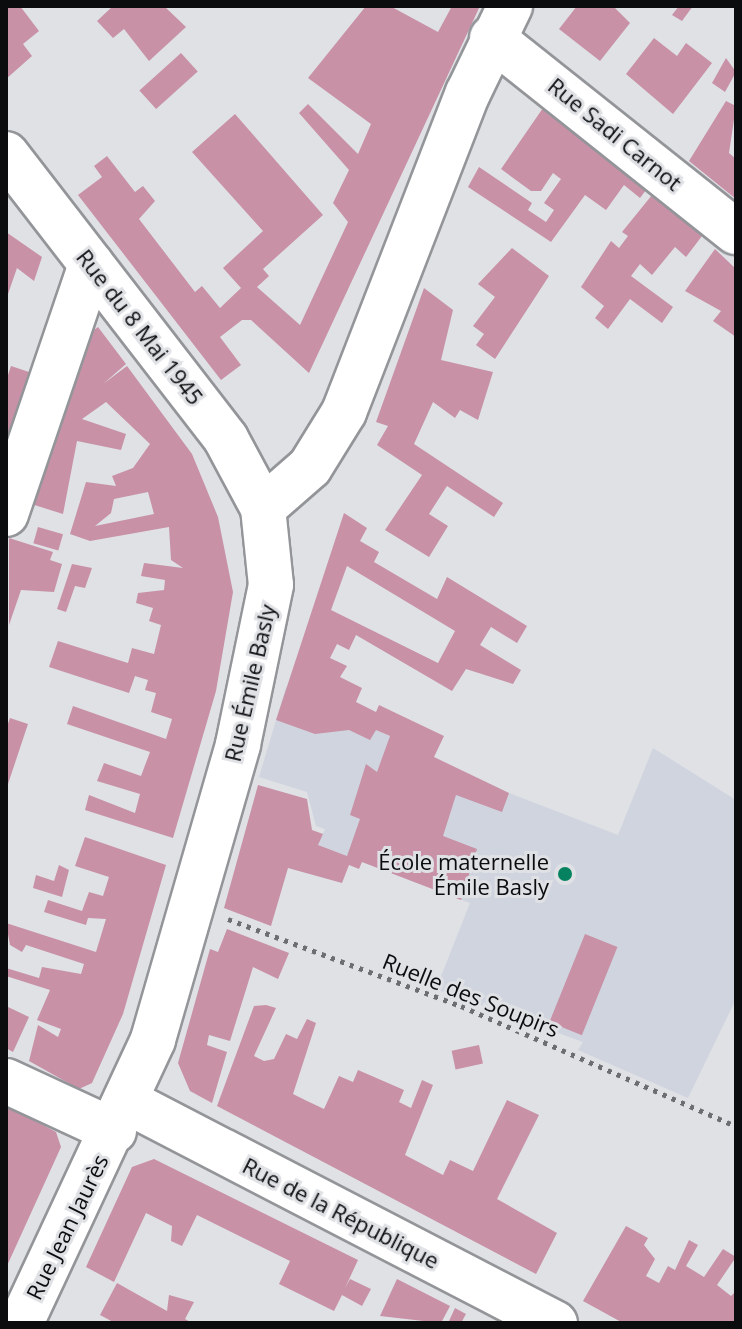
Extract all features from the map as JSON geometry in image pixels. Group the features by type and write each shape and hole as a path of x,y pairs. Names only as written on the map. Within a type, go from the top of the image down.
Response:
{"street":[{"name":"Rue Sadi Carnot","path":"501,22 736,232"},
{"path":"263,508 310,467 344,412 501,22"},
{"name":"Rue du 8 Mai 1945","path":"9,165 91,264 226,439 263,508"},
{"path":"6,514 91,264"},
{"name":"Rue Émile Basly","path":"121,1116 190,905 268,625 271,545 263,508"},
{"name":"Rue de la République","path":"6,1081 121,1116 555,1323"},
{"name":"Rue Jean Jaurès","path":"21,1323 121,1116"}],"path":[{"name":"Ruelle des Soupirs","path":"190,905 461,1006 736,1126"}],"shaded area":[{"name":"École maternelle Émile Basly","path":"286,687 509,793 618,835 653,748 736,800 736,999 688,1098 578,1050 583,1042 436,989 470,903 318,845 325,829 316,826 307,792 259,777"}],"building":[{"path":"6,6 20,6 39,31 23,44 32,56 6,79"},
{"path":"113,6 164,6 186,27 149,61 124,29 113,38 97,21"},
{"path":"366,6 390,6 438,32 452,6 480,6 309,373 251,320 242,320 220,337 241,365 221,380 78,195 102,177 94,166 107,156 135,192 143,186 155,201 139,219 195,292 202,286 220,308 241,288 223,268 263,231 192,152 235,114 323,215 263,269 269,276 257,287 300,325 348,222 333,203 349,170 299,113 308,104 358,154 371,124 308,78"},
{"path":"577,6 613,6 630,23 600,61 559,29"},
{"path":"679,6 693,6 682,21 672,15"},
{"path":"654,38 677,56 686,43 712,63 673,114 626,74"},
{"path":"181,53 198,72 156,109 139,90"},
{"path":"726,58 736,72 725,92 712,83"},
{"path":"726,101 736,106 729,153 736,159 736,199 689,161"},
{"path":"543,108 646,190 640,198 624,185 606,210 585,195 551,242 468,187 479,167 532,203 528,210 546,222 554,210 544,203 561,179 553,173 541,191 531,191 501,169"},
{"path":"652,195 702,236 686,257 675,247 652,275 640,264 631,276 673,307 662,323 630,299 608,329 595,318 604,306 581,287 611,241 619,248 628,236 622,232"},
{"path":"6,232 42,257 34,281 17,268 7,297"},
{"path":"512,248 549,276 495,359 476,345 484,334 473,326 495,297 478,284"},
{"path":"715,249 736,269 736,337 713,321 721,311 685,291"},
{"path":"424,288 453,310 441,360 493,372 478,420 460,410 455,418 433,402 414,444 503,503 494,517 447,486 429,514 448,526 429,557 385,530 422,475 377,445 388,426 376,422"},
{"path":"98,327 126,364 103,384 127,366 192,454 218,517 233,592 216,691 173,838 85,810 89,795 135,813 140,794 97,781 104,763 141,776 150,752 67,724 73,706 166,739 172,719 151,712 156,693 145,690 148,680 135,676 129,693 49,667 58,641 128,663 132,648 154,654 161,625 149,621 153,608 136,603 138,593 164,590 165,580 141,576 144,563 183,568 171,560 169,527 90,541 70,534 86,482 116,486 112,476 133,468 150,444 106,402 82,419 126,434 121,450 77,441 63,514 28,503 75,344","holes":["148,492 154,514 95,526 111,513 114,499"]},
{"path":"11,366 38,375 6,465 6,381"},
{"path":"344,513 367,528 360,541 379,552 374,562 437,599 447,577 527,626 517,643 491,627 480,645 521,670 513,684 466,669 452,691 356,635 349,650 337,644 330,658 347,666 340,677 362,688 356,702 376,712 379,705 444,736 434,757 509,793 502,812 456,795 443,836 477,849 461,900 362,862 359,869 349,865 342,883 288,868 271,926 224,908 258,785 307,799 312,830 323,834 318,845 347,856 360,819 350,815 366,764 377,772 390,736 376,730 370,740 349,730 315,734 276,720","holes":["347,566 455,631 438,663 331,610"]},
{"path":"38,527 63,534 58,551 33,543"},
{"path":"9,538 53,552 50,560 62,564 54,592 21,590 9,625"},
{"path":"72,564 92,568 85,588 75,586 66,612 57,609"},
{"path":"10,718 28,724 7,787 6,729"},
{"path":"85,837 166,865 123,1014 92,1083 79,1089 29,1061 38,1025 58,1037 61,1029 37,1020 50,990 6,976 6,968 39,978 42,967 81,974 84,964 26,945 22,952 10,945 6,923 96,952 106,919 88,918 86,925 44,912 48,900 82,911 89,892 103,896 109,877 75,866"},
{"path":"59,865 69,870 62,897 33,888 36,875 54,881"},
{"path":"227,929 289,953 278,979 253,967 230,1041 209,1035 207,1045 227,1052 212,1103 190,1091 178,1063 210,949 218,952"},
{"path":"585,934 617,947 582,1035 549,1022"},
{"path":"6,1006 29,1017 13,1052 6,1048"},
{"path":"254,1006 276,1008 254,1056 264,1061 274,1059 286,1034 297,1039 307,1019 316,1023 293,1094 305,1100 324,1109 339,1076 353,1082 358,1070 404,1090 399,1102 411,1108 422,1080 433,1085 405,1155 443,1175 450,1160 473,1171 507,1100 539,1115 497,1199 557,1233 536,1274 217,1106"},
{"path":"479,1045 483,1064 456,1069 452,1051"},
{"path":"6,1105 56,1132 61,1147 6,1268"},
{"path":"154,1159 358,1260 345,1288 350,1279 371,1289 362,1306 342,1295 334,1311 279,1284 290,1261 197,1215 182,1246 171,1241 172,1226 146,1213 114,1282 86,1267 132,1167"},
{"path":"626,1226 648,1238 644,1245 655,1259 646,1276 659,1283 668,1266 675,1270 689,1240 698,1245 686,1266 704,1277 723,1249 736,1257 717,1285 731,1296 736,1291 736,1323 623,1323 583,1301"},
{"path":"397,1279 450,1306 441,1323 380,1316"},
{"path":"117,1283 167,1311 169,1295 194,1302 185,1319 192,1323 115,1323 100,1315"},
{"path":"455,1308 466,1314 461,1323 449,1321"}],"place":[{"name":"École maternelle Émile Basly","path":"565,874"}]}
